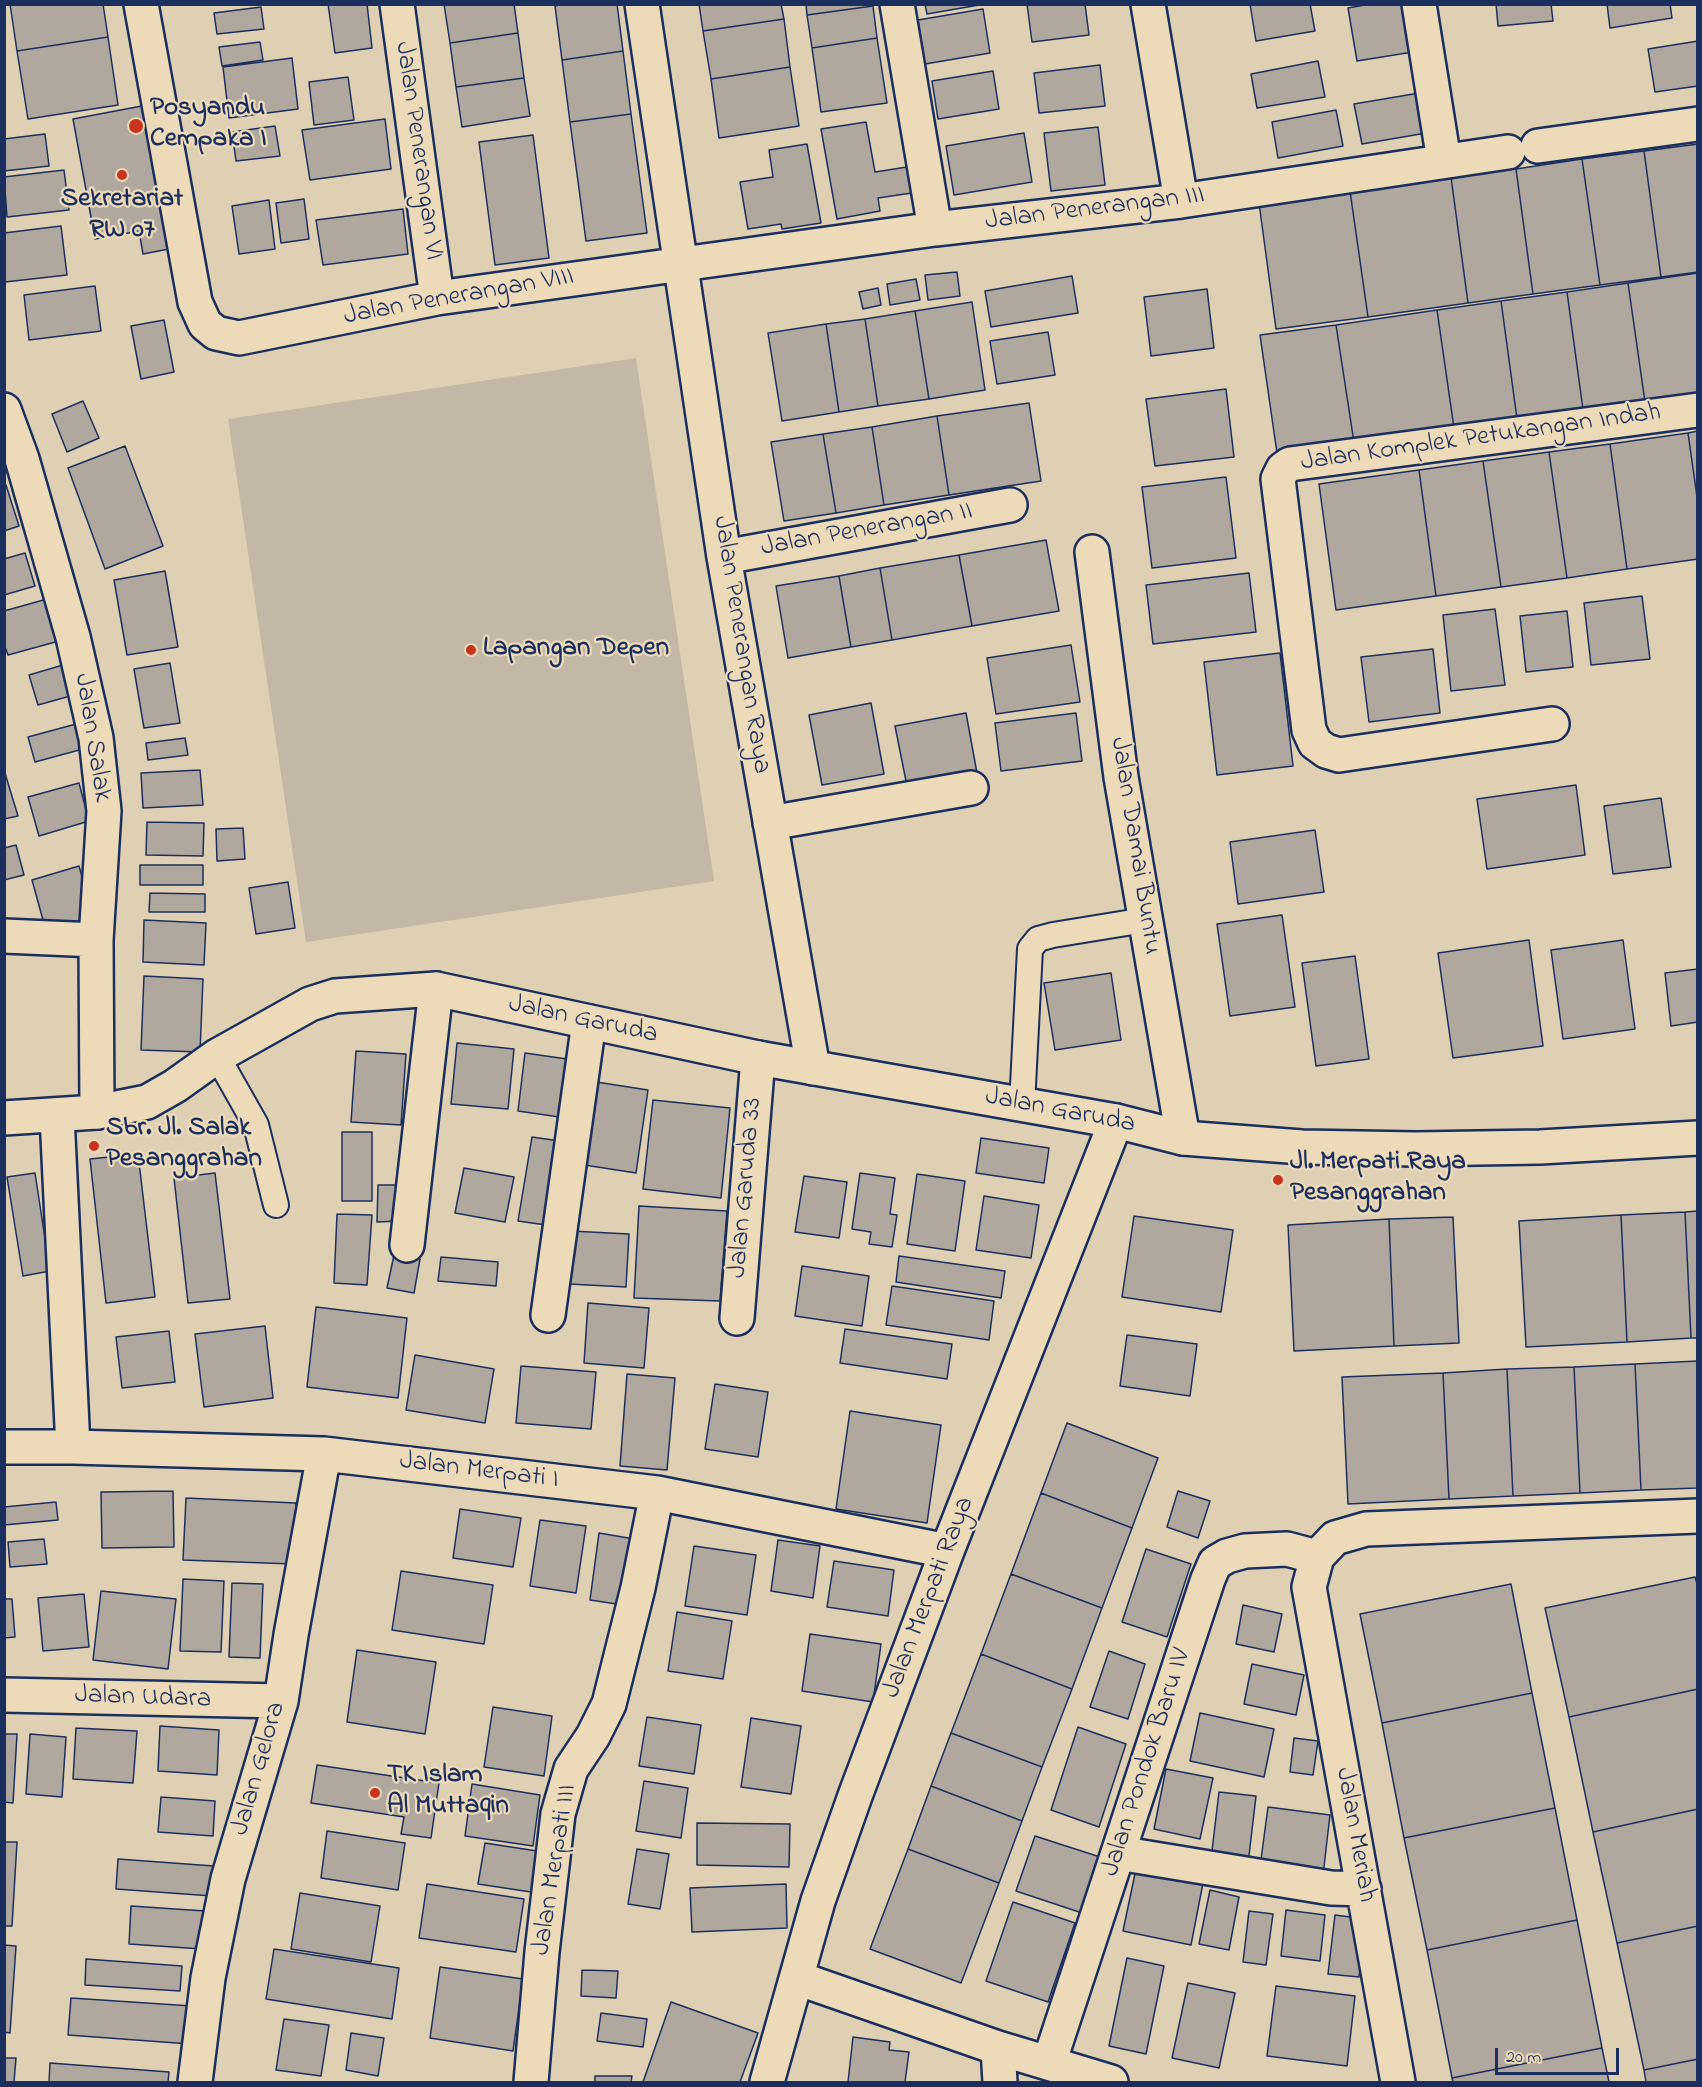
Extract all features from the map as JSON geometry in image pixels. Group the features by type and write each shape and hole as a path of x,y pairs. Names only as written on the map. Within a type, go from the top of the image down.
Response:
{"street":[{"name":"Jalan Penerangan VIII","path":"141,4 195,302 204,324 216,333 238,338 437,298 681,263"},
{"name":"Jalan Penerangan VI","path":"397,4 437,298"},
{"name":"Jalan Penerangan Raya","path":"642,4 724,557 813,1068"},
{"path":"897,4 935,229"},
{"path":"1148,4 1181,201"},
{"path":"1419,4 1443,161"},
{"name":"Jalan Penerangan III","path":"681,263 935,229 1181,201 1698,124"},
{"name":"Jalan Salak","path":"4,410 22,459 72,637 96,738 104,811 96,940 97,1112"},
{"name":"Jalan Komplek Petukangan Indah","path":"1552,724 1339,755 1326,751 1315,743 1309,730 1278,479 1283,469 1290,464 1698,410"},
{"name":"Jalan Penerangan II","path":"724,557 1010,505"},
{"name":"Jalan Damai Buntu","path":"1092,552 1121,777 1183,1138"},
{"path":"770,823 971,788"},
{"path":"4,936 96,940"},
{"path":"407,1245 436,989"},
{"name":"Jalan Garuda","path":"4,1118 97,1112 147,1102 175,1086 217,1056 310,1004 335,996 436,989 758,1058 1116,1121 1183,1138 1302,1147 1416,1149 1540,1147 1698,1138"},
{"path":"548,1315 589,1022"},
{"name":"Jalan Garuda 33","path":"736,1318 758,1058"},
{"path":"57,1116 73,1447"},
{"name":"Jalan Merpati Raya","path":"767,2082 819,1901 852,1807 947,1551 1116,1121"},
{"name":"Jalan Merpati I","path":"4,1447 324,1454 657,1493 947,1551"},
{"name":"Jalan Gelora","path":"195,2082 208,1978 228,1880 281,1701 324,1454"},
{"name":"Jalan Merpati III","path":"531,2082 542,1952 558,1814 571,1769 593,1736 609,1704 638,1588 657,1493"},
{"path":"1313,1572 1335,1538 1366,1529 1698,1516"},
{"name":"Jalan Pondok Baru IV","path":"1049,2063 1215,1563 1227,1556 1245,1551 1287,1549 1313,1572"},
{"name":"Jalan Meriah","path":"1313,1572 1364,1889 1398,2082"},
{"name":"Jalan Udara","path":"4,1695 281,1701"},
{"path":"1118,1852 1331,1888 1364,1889"},
{"path":"797,1978 999,2048 1111,2082"},
{"path":"999,2048 1000,2082"}],"lane":[{"path":"1022,1105 1030,949 1038,939 1053,935 1145,920"},
{"path":"217,1056 256,1125 276,1205"}],"shaded area":[{"name":"Lapangan Depen","path":"636,358 714,881 306,942 228,419"}],"building":[{"path":"10,4 103,4 108,37 17,51"},
{"path":"328,4 367,4 372,48 335,53"},
{"path":"444,4 514,4 518,33 450,43"},
{"path":"617,4 623,51 562,60 555,6"},
{"path":"699,4 781,4 784,19 703,31"},
{"path":"806,4 873,4 873,6 807,15"},
{"path":"925,4 985,4 927,14"},
{"path":"1027,4 1085,4 1089,35 1032,42"},
{"path":"1250,4 1310,4 1315,31 1256,41"},
{"path":"1370,4 1404,4 1413,52 1357,61 1348,8"},
{"path":"1496,4 1551,4 1553,21 1498,26"},
{"path":"1607,4 1670,4 1672,18 1610,28"},
{"path":"873,6 877,38 812,48 807,15"},
{"path":"261,7 264,29 217,34 214,13"},
{"path":"983,9 990,53 925,64 918,20"},
{"path":"784,19 790,67 711,79 703,31"},
{"path":"518,33 524,78 456,87 450,43"},
{"path":"108,37 118,105 28,119 17,51"},
{"path":"877,38 887,103 821,112 812,48"},
{"path":"1698,41 1698,86 1655,92 1648,49"},
{"path":"260,42 263,60 222,66 219,47"},
{"path":"623,51 631,114 570,122 562,60"},
{"path":"292,58 298,109 229,118 223,67"},
{"path":"1318,61 1325,97 1257,108 1251,74"},
{"path":"1100,65 1105,106 1039,113 1034,73"},
{"path":"790,67 799,126 719,138 711,79"},
{"path":"993,71 999,109 938,119 932,81"},
{"path":"348,77 354,120 314,125 309,82"},
{"path":"524,78 530,116 462,127 456,87"},
{"path":"1431,91 1438,131 1362,144 1354,104"},
{"name":"Sekretariat RW 07","path":"147,105 174,248 143,254 139,231 95,239 73,119"},
{"path":"1336,110 1343,146 1278,158 1272,122"},
{"path":"631,114 647,233 586,241 570,122"},
{"path":"385,119 391,169 310,180 302,130"},
{"path":"866,122 875,172 907,167 912,193 878,198 880,211 837,219 821,129"},
{"path":"275,126 280,156 236,161 232,132"},
{"path":"1098,127 1105,185 1051,191 1044,133"},
{"path":"1024,133 1032,182 954,195 946,146"},
{"path":"45,134 49,166 4,171 4,139"},
{"path":"533,135 549,258 495,265 479,142"},
{"path":"807,144 821,223 782,229 781,224 748,229 740,182 773,177 769,150"},
{"path":"1698,144 1698,272 1661,277 1644,151"},
{"path":"1644,151 1661,277 1600,285 1582,159"},
{"path":"1582,159 1600,285 1533,294 1516,169"},
{"path":"1516,169 1533,294 1468,303 1451,177"},
{"path":"64,170 69,210 7,217 4,177"},
{"path":"1451,177 1468,303 1368,317 1350,191"},
{"path":"1350,191 1368,317 1276,329 1259,203"},
{"path":"304,199 309,239 281,243 276,203"},
{"path":"269,200 275,249 239,254 232,206"},
{"path":"403,209 408,254 323,265 316,220"},
{"path":"61,226 67,275 5,282 4,233"},
{"path":"957,272 960,296 928,300 925,275"},
{"path":"1698,273 1698,401 1646,409 1628,283"},
{"path":"1072,276 1078,313 991,327 985,291"},
{"path":"916,279 920,300 890,305 887,284"},
{"path":"1628,283 1646,409 1584,417 1567,292"},
{"path":"95,286 101,331 29,340 24,295"},
{"path":"878,288 881,305 863,309 859,292"},
{"path":"1207,289 1214,348 1151,356 1144,297"},
{"path":"1567,292 1584,417 1518,426 1501,301"},
{"path":"1501,301 1518,426 1455,435 1437,310"},
{"path":"972,302 985,390 929,399 915,311"},
{"path":"1437,310 1455,435 1355,449 1336,325"},
{"path":"915,311 929,399 878,406 865,319"},
{"path":"865,319 878,406 839,412 826,324"},
{"path":"164,320 174,372 141,379 131,326"},
{"path":"826,324 839,412 782,421 768,333"},
{"path":"1336,325 1355,449 1278,460 1260,335"},
{"path":"1048,332 1055,375 997,384 990,341"},
{"path":"1226,389 1234,457 1155,466 1146,399"},
{"path":"83,401 99,438 67,452 52,414"},
{"path":"1029,403 1041,481 949,495 937,416"},
{"path":"937,416 949,495 884,505 872,427"},
{"path":"872,427 884,505 836,513 823,434"},
{"path":"1698,431 1698,504 1688,433"},
{"path":"1688,433 1698,504 1698,559 1627,569 1610,444"},
{"path":"823,434 836,513 784,521 771,442"},
{"path":"1610,444 1627,569 1567,578 1549,452"},
{"path":"125,446 163,546 105,569 68,468"},
{"path":"1549,452 1567,578 1501,587 1483,461"},
{"path":"1483,461 1501,587 1436,596 1419,470"},
{"path":"1419,470 1436,596 1336,610 1319,484"},
{"path":"1226,477 1236,558 1152,568 1142,487"},
{"path":"6,485 19,526 4,531 4,486"},
{"path":"1046,540 1059,611 972,626 959,555"},
{"path":"25,553 35,586 4,595 4,559"},
{"path":"959,555 972,626 892,640 880,568"},
{"path":"880,568 892,640 851,647 839,576"},
{"path":"165,571 178,647 127,655 114,580"},
{"path":"1249,573 1256,632 1153,644 1146,585"},
{"path":"839,576 851,647 788,658 776,586"},
{"path":"1642,596 1650,659 1591,665 1584,603"},
{"path":"47,599 59,641 8,655 4,644 4,611"},
{"path":"1495,609 1505,685 1451,691 1443,615"},
{"path":"1567,611 1573,667 1526,672 1520,616"},
{"path":"1071,645 1080,702 996,714 987,658"},
{"path":"1433,649 1440,713 1369,722 1361,657"},
{"path":"1280,653 1293,766 1217,775 1204,662"},
{"path":"73,662 81,693 38,705 29,675"},
{"path":"170,663 180,723 144,728 134,669"},
{"path":"871,703 884,774 822,785 809,715"},
{"path":"966,713 977,773 907,786 895,726"},
{"path":"1076,713 1082,761 1001,771 995,723"},
{"path":"76,724 83,749 35,762 28,737"},
{"path":"185,738 188,755 148,760 146,743"},
{"path":"4,770 18,816 4,819"},
{"path":"200,770 203,805 143,808 141,773"},
{"path":"79,783 89,821 39,836 28,797"},
{"path":"1576,785 1585,855 1487,869 1477,799"},
{"path":"1661,798 1671,867 1613,874 1604,806"},
{"path":"147,822 204,823 203,856 146,855"},
{"path":"243,828 245,859 217,861 216,829"},
{"path":"1315,830 1324,892 1238,904 1230,842"},
{"path":"16,845 24,875 4,880 4,848"},
{"path":"140,865 203,865 203,885 140,885"},
{"path":"79,866 93,917 46,931 32,880"},
{"path":"288,882 295,928 256,934 249,888"},
{"path":"150,893 205,894 205,912 149,912"},
{"path":"1282,915 1295,1007 1230,1016 1217,924"},
{"path":"144,920 206,923 204,965 143,962"},
{"path":"1529,940 1543,1046 1453,1058 1438,953"},
{"path":"1623,940 1635,1029 1563,1039 1551,950"},
{"path":"1355,956 1369,1059 1316,1066 1302,963"},
{"path":"1698,969 1698,1022 1671,1026 1665,973"},
{"path":"1111,973 1121,1040 1055,1050 1044,983"},
{"path":"144,976 203,979 200,1052 141,1050"},
{"path":"457,1043 514,1049 508,1109 451,1104"},
{"path":"356,1051 406,1054 401,1125 351,1122"},
{"path":"525,1053 574,1060 566,1118 518,1111"},
{"path":"590,1081 648,1090 636,1173 578,1164"},
{"path":"653,1100 730,1108 721,1198 643,1189"},
{"path":"342,1132 372,1132 372,1201 342,1201"},
{"path":"532,1137 567,1142 553,1226 518,1221"},
{"path":"981,1138 1049,1148 1044,1183 976,1173"},
{"path":"138,1154 155,1297 106,1303 90,1159"},
{"path":"464,1168 514,1177 505,1222 455,1213"},
{"path":"35,1173 50,1271 23,1276 7,1177"},
{"path":"215,1173 230,1299 188,1303 174,1178"},
{"path":"860,1173 895,1178 890,1214 897,1215 892,1247 869,1244 871,1232 852,1229"},
{"path":"917,1174 965,1181 955,1251 907,1244"},
{"path":"804,1176 847,1182 839,1238 795,1232"},
{"path":"378,1185 401,1185 399,1221 377,1222"},
{"path":"984,1196 1039,1205 1031,1258 976,1250"},
{"path":"639,1206 727,1211 720,1301 634,1298"},
{"path":"1698,1211 1698,1338 1691,1338 1685,1212"},
{"path":"1685,1212 1691,1338 1627,1342 1621,1215"},
{"path":"337,1214 372,1215 367,1285 334,1283"},
{"path":"1621,1215 1627,1342 1526,1347 1519,1221"},
{"path":"1134,1216 1233,1230 1221,1312 1122,1297"},
{"path":"1453,1217 1459,1343 1394,1346 1389,1219"},
{"path":"1389,1219 1394,1346 1294,1351 1288,1225"},
{"path":"571,1231 629,1234 626,1287 569,1284"},
{"path":"394,1255 420,1259 414,1293 387,1288"},
{"path":"899,1256 1005,1271 1001,1298 896,1282"},
{"path":"441,1257 498,1262 496,1286 438,1281"},
{"path":"802,1266 869,1276 862,1326 795,1316"},
{"path":"892,1286 994,1301 989,1340 886,1325"},
{"path":"588,1303 649,1308 644,1368 584,1363"},
{"path":"316,1307 407,1318 398,1398 307,1387"},
{"path":"265,1326 273,1398 204,1407 195,1334"},
{"path":"845,1329 952,1344 947,1379 840,1363"},
{"path":"169,1331 175,1382 122,1388 116,1337"},
{"path":"1127,1335 1197,1344 1190,1396 1120,1386"},
{"path":"415,1355 494,1369 485,1423 406,1410"},
{"path":"1698,1361 1698,1488 1641,1490 1635,1364"},
{"path":"1635,1364 1641,1490 1580,1493 1574,1367"},
{"path":"521,1366 596,1372 591,1429 516,1423"},
{"path":"1574,1367 1580,1493 1513,1496 1507,1369"},
{"path":"1507,1369 1513,1496 1449,1499 1443,1373"},
{"path":"1443,1373 1449,1499 1348,1504 1342,1377"},
{"path":"627,1374 675,1378 667,1470 620,1466"},
{"path":"715,1384 768,1392 758,1457 705,1449"},
{"path":"850,1411 941,1425 927,1523 836,1509"},
{"path":"1067,1423 1158,1458 1132,1528 1041,1493"},
{"path":"173,1491 174,1547 102,1548 101,1492"},
{"path":"1178,1491 1210,1501 1198,1538 1167,1527"},
{"path":"1041,1493 1132,1528 1102,1608 1011,1574"},
{"path":"186,1498 296,1503 293,1564 183,1560"},
{"path":"56,1502 58,1520 4,1525 4,1507"},
{"path":"460,1509 521,1518 513,1567 453,1558"},
{"path":"540,1520 586,1526 576,1593 530,1586"},
{"path":"599,1533 640,1540 630,1606 590,1600"},
{"path":"44,1539 47,1564 10,1567 8,1542"},
{"path":"778,1540 820,1546 813,1598 771,1591"},
{"path":"694,1546 756,1555 747,1615 685,1606"},
{"path":"1146,1549 1191,1564 1167,1637 1122,1622"},
{"path":"834,1561 894,1570 888,1616 827,1607"},
{"path":"401,1571 493,1585 484,1644 392,1630"},
{"path":"1011,1574 1102,1608 1072,1689 981,1654"},
{"path":"1695,1577 1698,1587 1698,1689 1569,1717 1545,1608"},
{"path":"183,1579 224,1581 221,1652 180,1651"},
{"path":"232,1583 263,1584 260,1658 229,1657"},
{"path":"1511,1584 1532,1693 1382,1723 1360,1614"},
{"path":"101,1591 176,1599 168,1669 93,1660"},
{"path":"84,1594 89,1647 43,1651 38,1598"},
{"path":"4,1599 12,1599 15,1637 4,1638"},
{"path":"1243,1605 1282,1614 1274,1652 1236,1644"},
{"path":"677,1612 732,1621 723,1679 668,1671"},
{"path":"810,1634 881,1644 873,1702 802,1691"},
{"path":"357,1650 436,1662 425,1734 347,1722"},
{"path":"1109,1651 1145,1664 1128,1719 1090,1707"},
{"path":"981,1654 1072,1689 1042,1767 951,1733"},
{"path":"1252,1664 1304,1675 1296,1715 1244,1704"},
{"path":"1698,1689 1698,1809 1593,1832 1569,1717"},
{"path":"1532,1693 1555,1808 1404,1838 1382,1723"},
{"path":"493,1707 552,1716 544,1776 484,1767"},
{"path":"1200,1713 1274,1729 1264,1777 1190,1761"},
{"path":"647,1717 701,1725 694,1774 639,1766"},
{"path":"751,1718 801,1726 791,1794 741,1787"},
{"path":"160,1726 219,1730 217,1775 158,1771"},
{"path":"1078,1727 1126,1744 1099,1827 1051,1810"},
{"path":"76,1728 137,1731 133,1783 73,1779"},
{"path":"951,1733 1042,1767 1022,1821 931,1786"},
{"path":"4,1734 17,1734 13,1803 4,1802"},
{"path":"30,1734 66,1737 62,1797 26,1794"},
{"path":"1294,1738 1318,1741 1313,1775 1290,1772"},
{"name":"TK Islam Al Muttaqin","path":"317,1765 439,1783 431,1838 401,1834 404,1817 311,1803"},
{"path":"1166,1769 1213,1778 1200,1839 1154,1829"},
{"path":"644,1781 688,1788 681,1838 636,1831"},
{"path":"472,1784 540,1795 533,1846 465,1836"},
{"path":"931,1786 1022,1821 999,1883 908,1849"},
{"path":"1219,1792 1256,1796 1248,1864 1211,1859"},
{"path":"161,1797 215,1801 213,1836 158,1832"},
{"path":"1268,1807 1330,1815 1323,1875 1260,1867"},
{"path":"1555,1808 1577,1920 1427,1950 1404,1838"},
{"path":"1698,1809 1698,1926 1617,1943 1593,1832"},
{"path":"697,1823 790,1824 789,1867 697,1865"},
{"path":"327,1831 405,1843 398,1890 321,1878"},
{"path":"1035,1836 1100,1857 1082,1913 1016,1891"},
{"path":"4,1842 17,1842 12,1926 4,1926"},
{"path":"485,1843 537,1851 531,1892 478,1884"},
{"path":"637,1849 669,1854 660,1909 628,1904"},
{"path":"908,1849 999,1883 961,1983 870,1949"},
{"path":"118,1859 214,1866 212,1896 116,1889"},
{"path":"1136,1869 1203,1883 1191,1945 1123,1931"},
{"path":"427,1884 524,1899 516,1952 419,1938"},
{"path":"786,1884 787,1928 692,1932 690,1888"},
{"path":"1210,1890 1239,1897 1229,1950 1199,1944"},
{"path":"300,1893 380,1906 371,1962 291,1949"},
{"path":"1013,1902 1075,1923 1048,2002 986,1981"},
{"path":"131,1906 205,1911 202,1949 129,1944"},
{"path":"1286,1910 1325,1915 1320,1961 1281,1956"},
{"path":"1249,1911 1273,1914 1266,1965 1243,1962"},
{"path":"1335,1915 1366,1919 1359,1977 1328,1974"},
{"path":"1577,1920 1602,2048 1452,2078 1427,1950"},
{"path":"1698,1926 1698,2059 1644,2070 1617,1943"},
{"path":"4,1945 16,1946 10,2033 4,2032"},
{"path":"274,1949 399,1968 392,2019 266,1999"},
{"path":"1127,1958 1164,1966 1146,2054 1109,2046"},
{"path":"86,1959 182,1966 180,1991 85,1985"},
{"path":"440,1967 523,1979 513,2051 430,2038"},
{"path":"582,1970 618,1971 616,1998 581,1996"},
{"path":"1188,1983 1235,1993 1219,2068 1172,2058"},
{"path":"1276,1986 1355,1996 1347,2066 1267,2056"},
{"path":"71,1998 192,2006 190,2044 68,2035"},
{"path":"671,2002 758,2033 740,2082 643,2082"},
{"path":"601,2013 647,2019 643,2047 597,2041"},
{"path":"284,2019 329,2025 321,2076 276,2070"},
{"path":"351,2033 384,2038 378,2076 346,2070"},
{"path":"853,2037 890,2042 889,2050 909,2052 905,2082 848,2082"},
{"path":"1602,2048 1609,2082 1453,2082 1452,2078"},
{"path":"4,2058 16,2058 14,2082 4,2082"},
{"path":"1698,2059 1698,2082 1646,2082 1644,2070"},
{"path":"50,2063 169,2072 168,2082 49,2082"},
{"path":"595,2076 632,2076 631,2082 595,2082"}],"place":[{"name":"Posyandu Cempaka I","path":"136,126"},
{"name":"Sekretariat RW 07","path":"122,175"},
{"name":"Lapangan Depen","path":"471,650"},
{"name":"Sbr. Jl. Salak Pesanggrahan","path":"94,1146"},
{"name":"Jl. Merpati Raya Pesanggrahan","path":"1278,1180"},
{"name":"TK Islam Al Muttaqin","path":"375,1793"}]}
